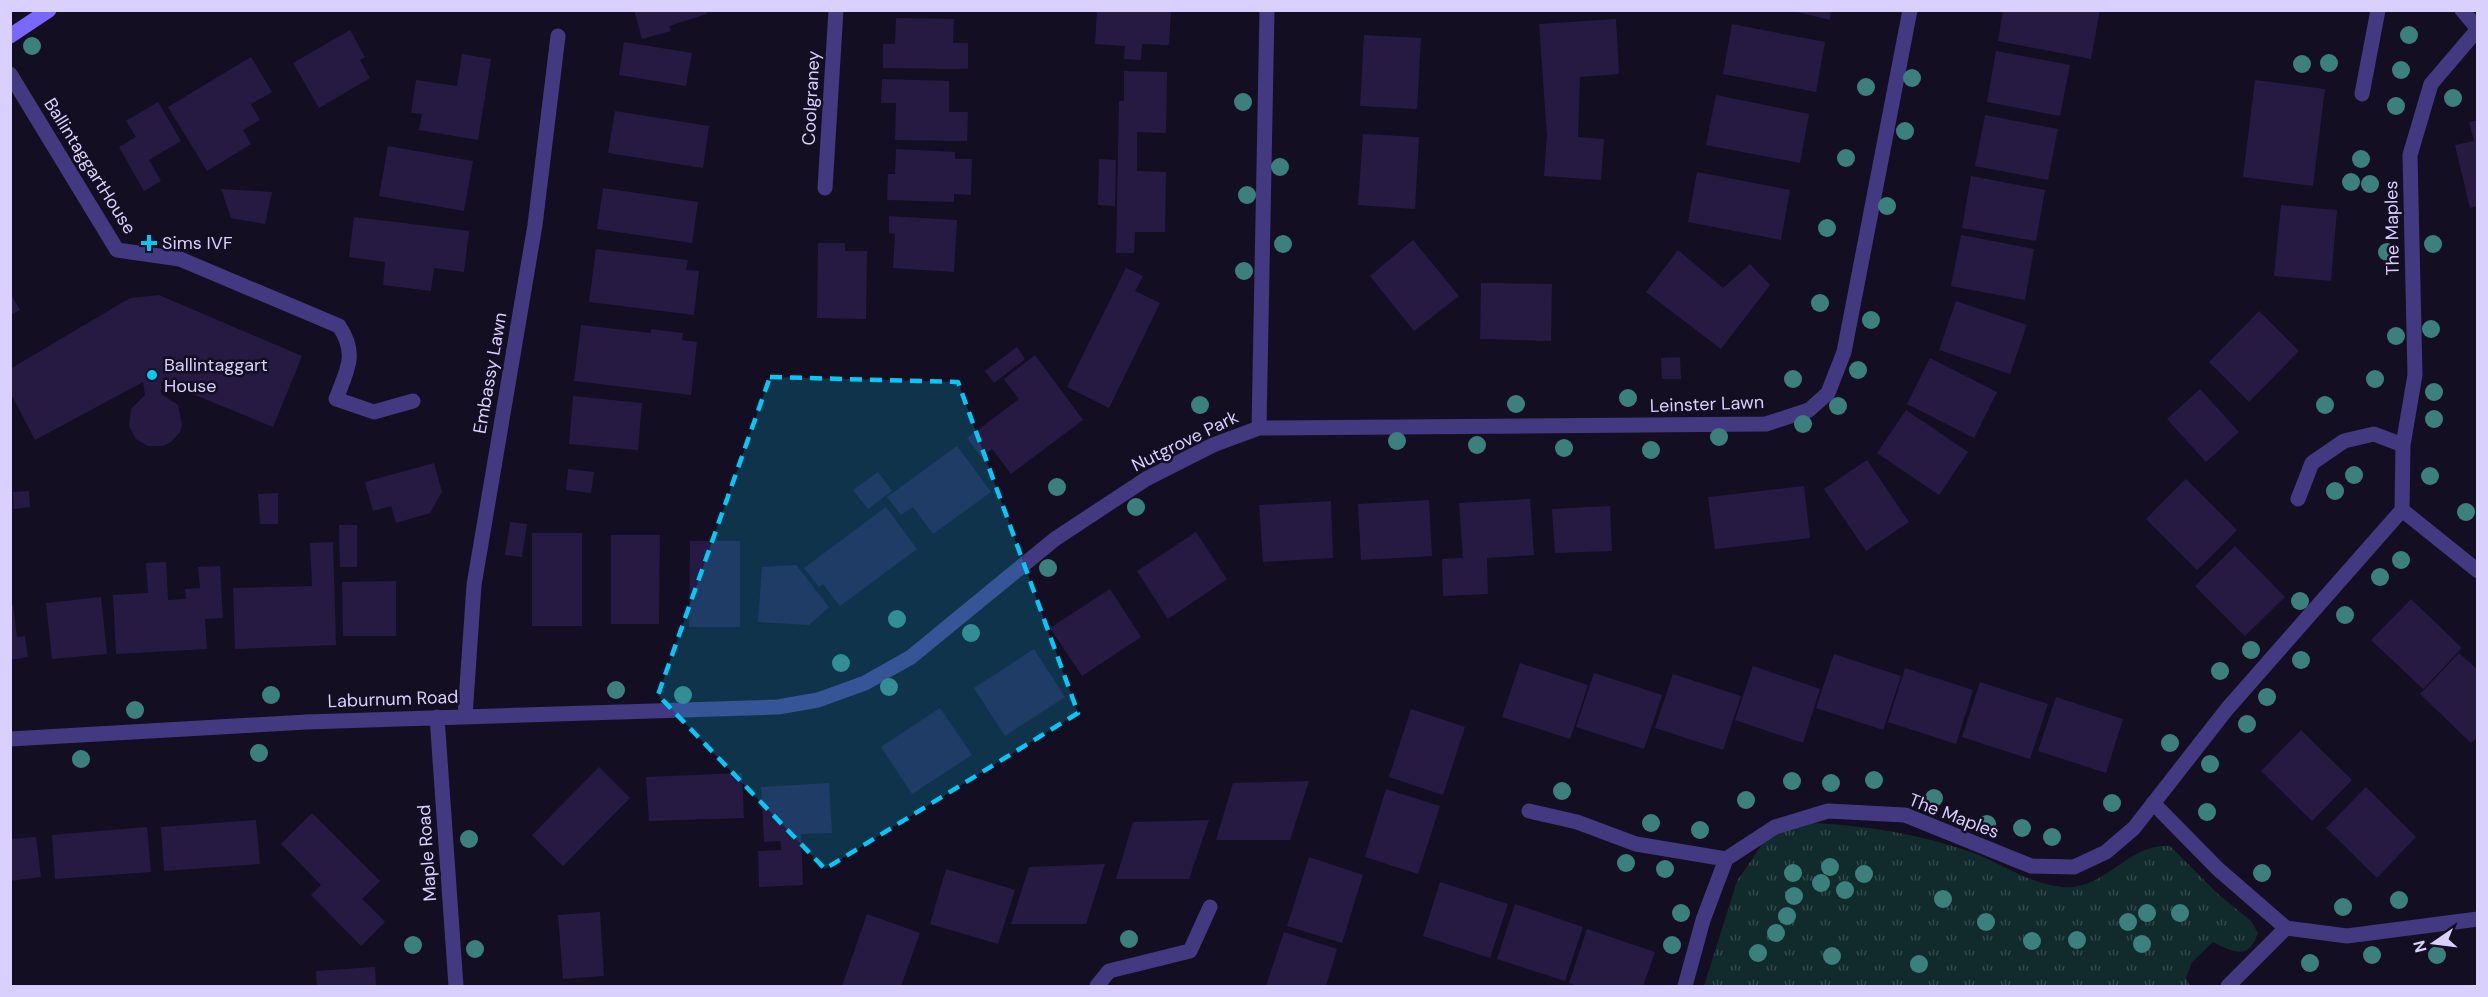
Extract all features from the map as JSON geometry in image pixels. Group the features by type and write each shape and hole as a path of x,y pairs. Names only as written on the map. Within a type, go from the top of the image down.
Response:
{"main road":[{"path":"10,36 49,10"}],"street":[{"name":"Coolgraney","path":"825,189 836,10"},
{"name":"Nutgrove Park","path":"778,707 818,700 865,682 911,657 1055,539 1137,485 1213,445 1259,428 1267,10"},
{"name":"Leinster Lawn","path":"1259,428 1766,424 1809,410 1828,393 1844,352 1910,10"},
{"path":"2362,94 2378,10"},
{"path":"2462,10 2478,29"},
{"name":"The Maples","path":"1726,859 1775,827 1828,811 1905,815 2031,866 2074,867 2106,852 2134,828 2227,709 2402,510 2403,445 2415,375 2410,155 2431,84 2478,29"},
{"name":"Embassy Lawn","path":"465,717 474,585 535,225 558,36"},
{"name":"BallintaggartHouse","path":"10,74 117,250 180,260 339,326 349,341 350,363 336,399 374,412 413,401"},
{"path":"2298,499 2312,463 2344,441 2374,434 2403,445"},
{"path":"2402,510 2478,571"},
{"name":"Laburnum Road","path":"10,739 306,722 778,707"},
{"name":"Maple Road","path":"437,717 456,987"},
{"path":"2153,803 2218,869 2286,928 2348,936 2478,919"},
{"path":"1529,811 1577,822 1636,844 1726,859 1703,920 1685,987"},
{"path":"1097,987 1109,971 1190,951 1210,906"},
{"path":"2228,987 2286,928"}],"highlighted area":[{"path":"770,377 958,382 1078,713 825,869 658,695"}],"green space":[{"path":"1813,823 1874,829 1954,846 2040,882 2063,887 2092,882 2141,852 2155,847 2170,846 2218,894 2251,921 2258,933 2250,948 2240,952 2213,942 2192,962 2186,978 2190,986 1704,986 1737,881 1763,843 1782,831"}],"building":[{"path":"634,10 706,10 707,14 669,26 671,31 642,39"},
{"path":"1097,10 1171,10 1169,45 1142,44 1141,60 1124,59 1125,46 1095,44"},
{"path":"1789,10 1831,10 1830,20"},
{"path":"2003,10 2100,10 2091,59 1998,41"},
{"path":"896,18 954,19 953,43 968,43 968,69 883,68 883,44 895,44"},
{"path":"1616,19 1619,74 1580,77 1578,137 1604,139 1601,180 1544,176 1547,135 1539,24"},
{"path":"1732,24 1825,42 1816,92 1723,74"},
{"path":"350,30 365,57 360,60 370,78 319,108 293,63"},
{"path":"1364,35 1421,38 1417,109 1360,106"},
{"path":"624,42 692,53 686,86 619,75"},
{"path":"1996,51 2070,65 2060,116 1987,102"},
{"path":"462,54 491,59 478,140 419,130 422,114 411,113 416,80 457,86"},
{"path":"251,57 272,92 251,104 260,120 243,130 251,144 207,171 168,107"},
{"path":"1124,71 1167,72 1166,133 1137,132 1137,171 1166,172 1165,232 1135,232 1134,253 1116,253 1119,101 1124,101"},
{"path":"882,79 949,81 949,112 968,112 967,141 895,140 896,103 881,103"},
{"path":"2255,80 2325,89 2313,186 2243,177"},
{"path":"1716,95 1809,114 1800,163 1706,145"},
{"path":"158,102 181,141 149,160 161,181 144,191 119,147 136,137 126,121"},
{"path":"615,111 709,126 703,168 608,153"},
{"path":"1985,115 2058,129 2048,180 1975,166"},
{"path":"2478,120 2478,206 2470,208 2455,145 2474,141 2469,122"},
{"path":"1363,134 1419,137 1415,209 1358,205"},
{"path":"388,146 473,161 464,211 379,196"},
{"path":"896,149 955,152 955,159 972,159 971,195 954,194 954,202 887,200 888,174 895,174"},
{"path":"1099,159 1116,160 1115,206 1098,205"},
{"path":"1697,172 1790,190 1781,240 1688,222"},
{"path":"1971,176 2045,190 2036,241 1962,228"},
{"path":"603,188 698,202 692,243 597,229"},
{"path":"221,189 272,192 265,224 231,218"},
{"path":"2281,205 2337,210 2331,281 2274,276"},
{"path":"889,216 957,220 954,272 893,268 895,234 889,233"},
{"path":"354,217 469,231 464,272 434,268 431,291 383,285 385,262 349,257"},
{"path":"1961,235 2034,249 2025,300 1951,286"},
{"path":"1413,240 1459,296 1414,331 1370,276"},
{"path":"818,243 845,243 845,251 867,251 866,319 817,318"},
{"path":"596,249 688,260 686,270 699,271 694,315 589,302"},
{"path":"1678,250 1723,288 1750,264 1770,285 1721,349 1646,292"},
{"path":"1126,268 1143,276 1135,291 1160,303 1109,408 1067,387"},
{"path":"1481,283 1552,284 1551,341 1480,339"},
{"path":"10,293 20,310 10,315"},
{"name":"Ballintaggart House","path":"159,295 302,356 273,427 161,381 161,394 178,405 182,425 180,432 171,442 163,446 148,446 136,439 129,426 131,409 145,395 143,382 35,440 10,392 10,369 130,298"},
{"path":"1956,301 2027,325 2010,374 1939,350"},
{"path":"2259,311 2299,351 2249,402 2209,362"},
{"path":"581,325 651,333 651,329 683,333 682,340 697,342 691,395 574,381"},
{"path":"1017,347 1025,359 994,383 985,371"},
{"path":"1035,355 1083,420 1011,474 992,449 981,457 967,438 1019,399 1004,379"},
{"path":"1680,357 1681,379 1662,379 1661,358"},
{"path":"1930,358 1997,392 1974,438 1907,404"},
{"path":"2200,389 2239,432 2206,462 2167,419"},
{"path":"573,396 642,403 638,450 569,444"},
{"path":"1906,410 1968,452 1939,495 1877,453"},
{"path":"957,446 991,492 933,534 913,507 901,515 887,497"},
{"path":"1867,460 1909,522 1866,551 1824,489"},
{"path":"434,463 442,492 430,513 396,523 391,506 373,511 365,482"},
{"path":"568,469 594,472 591,493 566,490"},
{"path":"878,472 892,491 868,509 853,490"},
{"path":"2186,479 2237,530 2197,570 2146,519"},
{"path":"1804,486 1810,538 1715,549 1708,497"},
{"path":"29,491 30,507 14,509 13,492"},
{"path":"278,493 278,524 260,524 258,494"},
{"path":"1530,499 1534,555 1487,558 1488,594 1443,596 1442,559 1463,558 1459,503"},
{"path":"1429,500 1432,556 1361,560 1358,504"},
{"path":"1331,501 1333,558 1263,562 1259,505"},
{"path":"1610,506 1612,551 1555,553 1552,509"},
{"path":"886,507 917,549 840,606 823,584 819,587 804,568"},
{"path":"510,522 527,524 522,557 505,555"},
{"path":"339,525 357,525 357,567 340,567"},
{"path":"1196,532 1227,579 1168,619 1137,571"},
{"path":"532,533 582,533 582,626 532,626"},
{"path":"611,535 660,535 659,624 611,624"},
{"path":"690,541 740,541 740,627 689,627"},
{"path":"333,542 336,645 235,649 233,588 312,586 310,543"},
{"path":"2235,546 2285,597 2245,636 2195,586"},
{"path":"166,562 168,600 186,599 185,589 200,588 198,567 220,566 223,618 205,619 207,649 116,654 113,595 148,593 146,563"},
{"path":"796,565 829,607 809,625 758,622 762,567"},
{"path":"396,581 396,636 343,636 342,582"},
{"path":"1110,589 1141,637 1082,676 1050,628"},
{"path":"101,597 107,654 52,659 46,603"},
{"path":"2411,599 2462,648 2423,689 2371,640"},
{"path":"13,605 17,637 25,636 28,657 10,660 10,606"},
{"path":"1034,649 1065,697 1005,736 974,688"},
{"path":"2459,653 2478,670 2478,737 2471,743 2420,694"},
{"path":"1834,654 1901,676 1883,730 1816,708"},
{"path":"1520,663 1588,685 1570,739 1502,717"},
{"path":"1753,666 1820,689 1803,743 1735,720"},
{"path":"1905,668 1973,690 1956,744 1888,722"},
{"path":"1594,673 1662,695 1644,749 1576,727"},
{"path":"1673,674 1741,696 1723,750 1655,728"},
{"path":"1980,682 2048,704 2030,759 1962,737"},
{"path":"2056,697 2123,719 2106,773 2038,751"},
{"path":"940,708 972,755 912,794 881,747"},
{"path":"1411,709 1465,727 1443,795 1389,777"},
{"path":"2301,730 2352,780 2312,821 2261,771"},
{"path":"599,767 630,798 563,866 532,835"},
{"path":"742,773 744,818 649,821 646,777"},
{"path":"1309,781 1290,840 1216,840 1233,783"},
{"path":"829,783 832,833 801,834 803,885 759,887 758,851 781,850 780,841 764,842 761,787"},
{"path":"2366,787 2416,837 2377,878 2326,828"},
{"path":"1386,789 1440,806 1418,874 1365,857"},
{"path":"312,813 380,881 362,899 385,922 361,946 311,895 321,885 281,844"},
{"path":"256,820 260,864 164,871 161,827"},
{"path":"1209,820 1189,879 1116,879 1133,822"},
{"path":"147,827 151,872 55,879 52,835"},
{"path":"36,837 41,877 10,881 10,839"},
{"path":"1309,857 1363,875 1342,943 1287,926"},
{"path":"1105,864 1086,924 1011,924 1029,867"},
{"path":"946,869 1015,890 998,944 930,924"},
{"path":"1440,882 1508,904 1490,958 1423,936"},
{"path":"1515,904 1583,927 1565,981 1497,959"},
{"path":"600,912 604,976 563,979 558,915"},
{"path":"867,914 920,933 901,986 842,986"},
{"path":"1587,929 1655,952 1643,986 1578,986 1569,983"},
{"path":"1284,932 1337,949 1326,986 1266,986"},
{"path":"375,967 376,986 317,986 316,971"}],"place":[{"name":"Sims IVF","path":"149,243"},
{"name":"Ballintaggart House","path":"152,375"}]}
